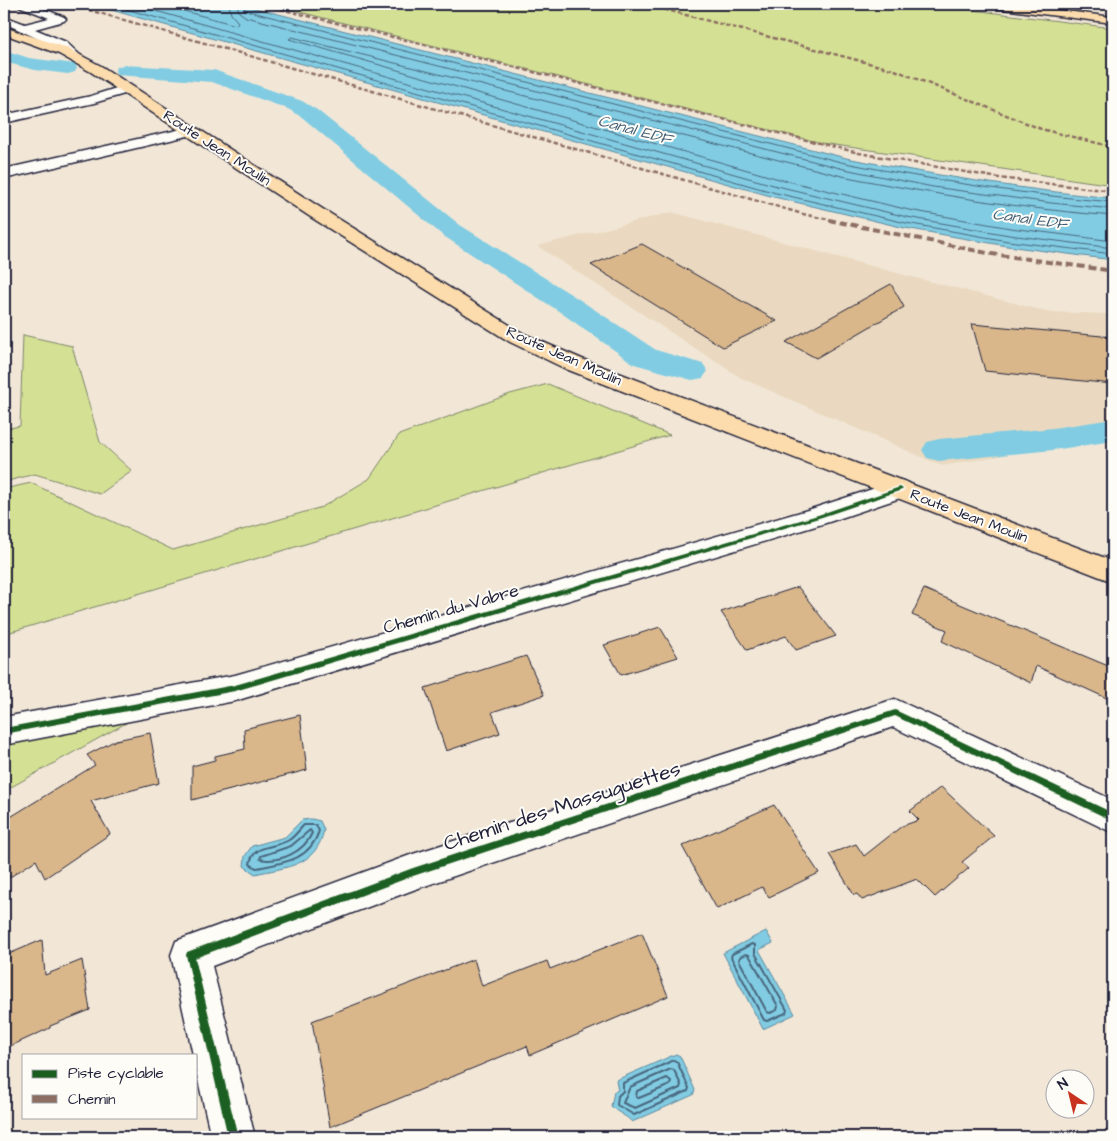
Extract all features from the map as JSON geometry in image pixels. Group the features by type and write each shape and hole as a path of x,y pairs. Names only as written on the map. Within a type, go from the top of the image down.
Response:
{"main road":[{"path":"987,4 1113,20"},
{"name":"Route Jean Moulin","path":"14,29 63,51 126,89 315,212 517,338 574,364 1113,572"}],"street":[{"path":"4,19 14,29 56,22 60,19 23,4"},
{"path":"4,119 94,99 126,89"},
{"path":"4,174 191,131"},
{"name":"Chemin du Vabre","path":"4,731 235,688 820,516 900,489"},
{"name":"Chemin des Massuguettes","path":"233,1137 190,955 413,872 896,713 1113,817"}],"shaded area":[{"path":"672,212 1049,312 1113,314 1113,436 942,466 741,378 537,246"}],"green space":[{"path":"268,4 926,4 1113,28 1113,185 821,143"},
{"path":"23,335 72,346 100,442 132,471 100,494 35,474 4,482 4,429 20,426"},
{"path":"548,384 670,435 4,634 4,489 31,483 173,550 322,507 369,479 399,435 510,394"},
{"path":"128,722 4,791 4,744"}],"water":[{"name":"Canal EDF","path":"90,4 239,4 846,158 979,181 1113,198 1113,260 1007,246 905,228 774,197"},
{"path":"312,819 320,821 324,830 320,842 307,858 288,867 255,874 244,866 245,856 252,846 285,837 302,820"},
{"path":"766,931 773,943 759,950 795,1014 763,1029 723,953"},
{"path":"676,1054 680,1056 695,1090 693,1095 632,1122 611,1106 614,1092 618,1090 616,1080"}],"building":[{"path":"642,244 777,321 723,347 591,265"},
{"path":"891,284 904,307 816,358 786,342"},
{"path":"972,324 1113,337 1113,384 985,371"},
{"path":"798,587 836,636 796,650 786,636 747,650 721,612"},
{"path":"924,589 1113,668 1113,701 1036,666 1031,683 942,641 947,630 912,615"},
{"path":"660,627 678,657 621,675 604,645"},
{"path":"526,656 544,695 492,712 500,733 446,751 425,688"},
{"path":"300,715 307,770 192,800 192,766 215,760 215,756 245,749 244,729"},
{"path":"150,733 159,783 91,801 110,834 45,878 36,860 4,881 4,821 95,765 87,755 116,740"},
{"path":"941,787 994,836 962,862 969,868 935,897 917,879 862,900 857,894 854,895 829,854 856,844 864,856 902,826 919,820 910,811"},
{"path":"774,805 819,873 769,897 762,887 717,909 682,846"},
{"path":"642,933 668,996 530,1055 527,1046 330,1127 312,1021 474,959 482,986 547,961 550,969"},
{"path":"42,940 45,975 82,960 90,1010 50,1026 50,1028 4,1049 4,956"}],"waterway":[{"path":"4,55 35,65 68,68"},
{"path":"124,71 214,76 295,105 310,114 451,230 567,304 645,357 692,371"},
{"path":"939,450 1053,439 1113,430"}],"marked path":[{"path":"68,4 803,214 992,254 1113,271"},
{"path":"260,4 859,153 999,178 1113,191"},
{"path":"644,4 895,70 1041,129 1113,147"}],"cycle path":[{"path":"4,731 235,688 820,516 900,489"},
{"path":"233,1137 190,955 413,872 895,713 1113,817"}]}
